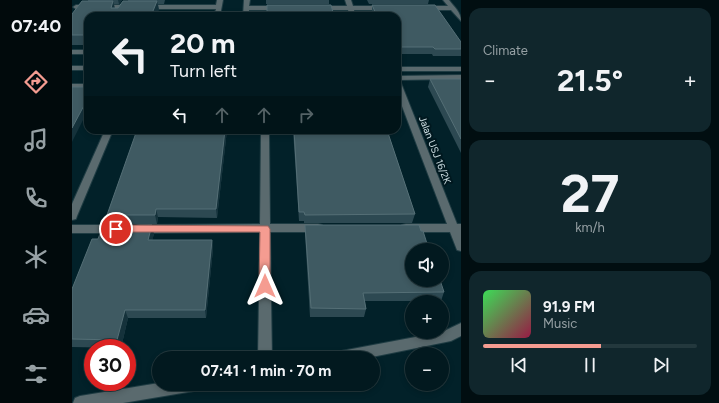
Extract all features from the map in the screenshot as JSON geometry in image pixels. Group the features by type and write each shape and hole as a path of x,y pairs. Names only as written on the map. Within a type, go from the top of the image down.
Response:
{"street":[{"path":"74,10 82,0"},
{"path":"121,9 126,0"},
{"path":"169,9 172,0"},
{"path":"203,9 205,0"},
{"path":"218,12 220,0"},
{"path":"246,12 247,0"},
{"path":"348,0 352,12"},
{"path":"446,0 461,19"},
{"path":"74,10 203,9 219,7"},
{"path":"247,8 287,8"},
{"path":"313,8 391,8"},
{"path":"421,8 453,8"},
{"path":"72,52 84,52"},
{"path":"72,68 84,68"},
{"path":"401,68 461,69"},
{"path":"401,78 461,77"},
{"path":"72,86 84,86"},
{"name":"Jalan USJ 16/2K","path":"401,94 457,228 461,247"},
{"path":"72,216 107,134"},
{"path":"265,134 265,351"},
{"path":"72,229 328,228"},
{"path":"399,228 457,228"},
{"path":"371,351 451,335 461,329"},
{"path":"80,403 152,391"}],"building":[{"path":"82,1 113,1 111,8 118,8 123,1 157,1 153,12 84,12 84,35 72,35 72,14"},
{"path":"267,5 331,5 333,12 267,12"},
{"path":"372,5 435,5 461,42 461,49 401,47 401,12 375,12"},
{"path":"430,79 461,79 461,139"},
{"path":"72,87 84,87 84,106 72,128"},
{"path":"136,134 225,134 216,209 156,209 155,215 107,215"},
{"path":"294,134 388,134 415,214 305,215 304,212 299,212"},
{"path":"152,225 148,240 212,240 205,310 125,310 117,339 72,339 72,289 92,239 98,239 103,226"},
{"path":"305,225 419,225 421,231 423,231 427,243 405,243 405,287 442,287 444,292 363,293 366,309 311,308"}],"route":[{"path":"116,229 265,229 265,286"}]}
